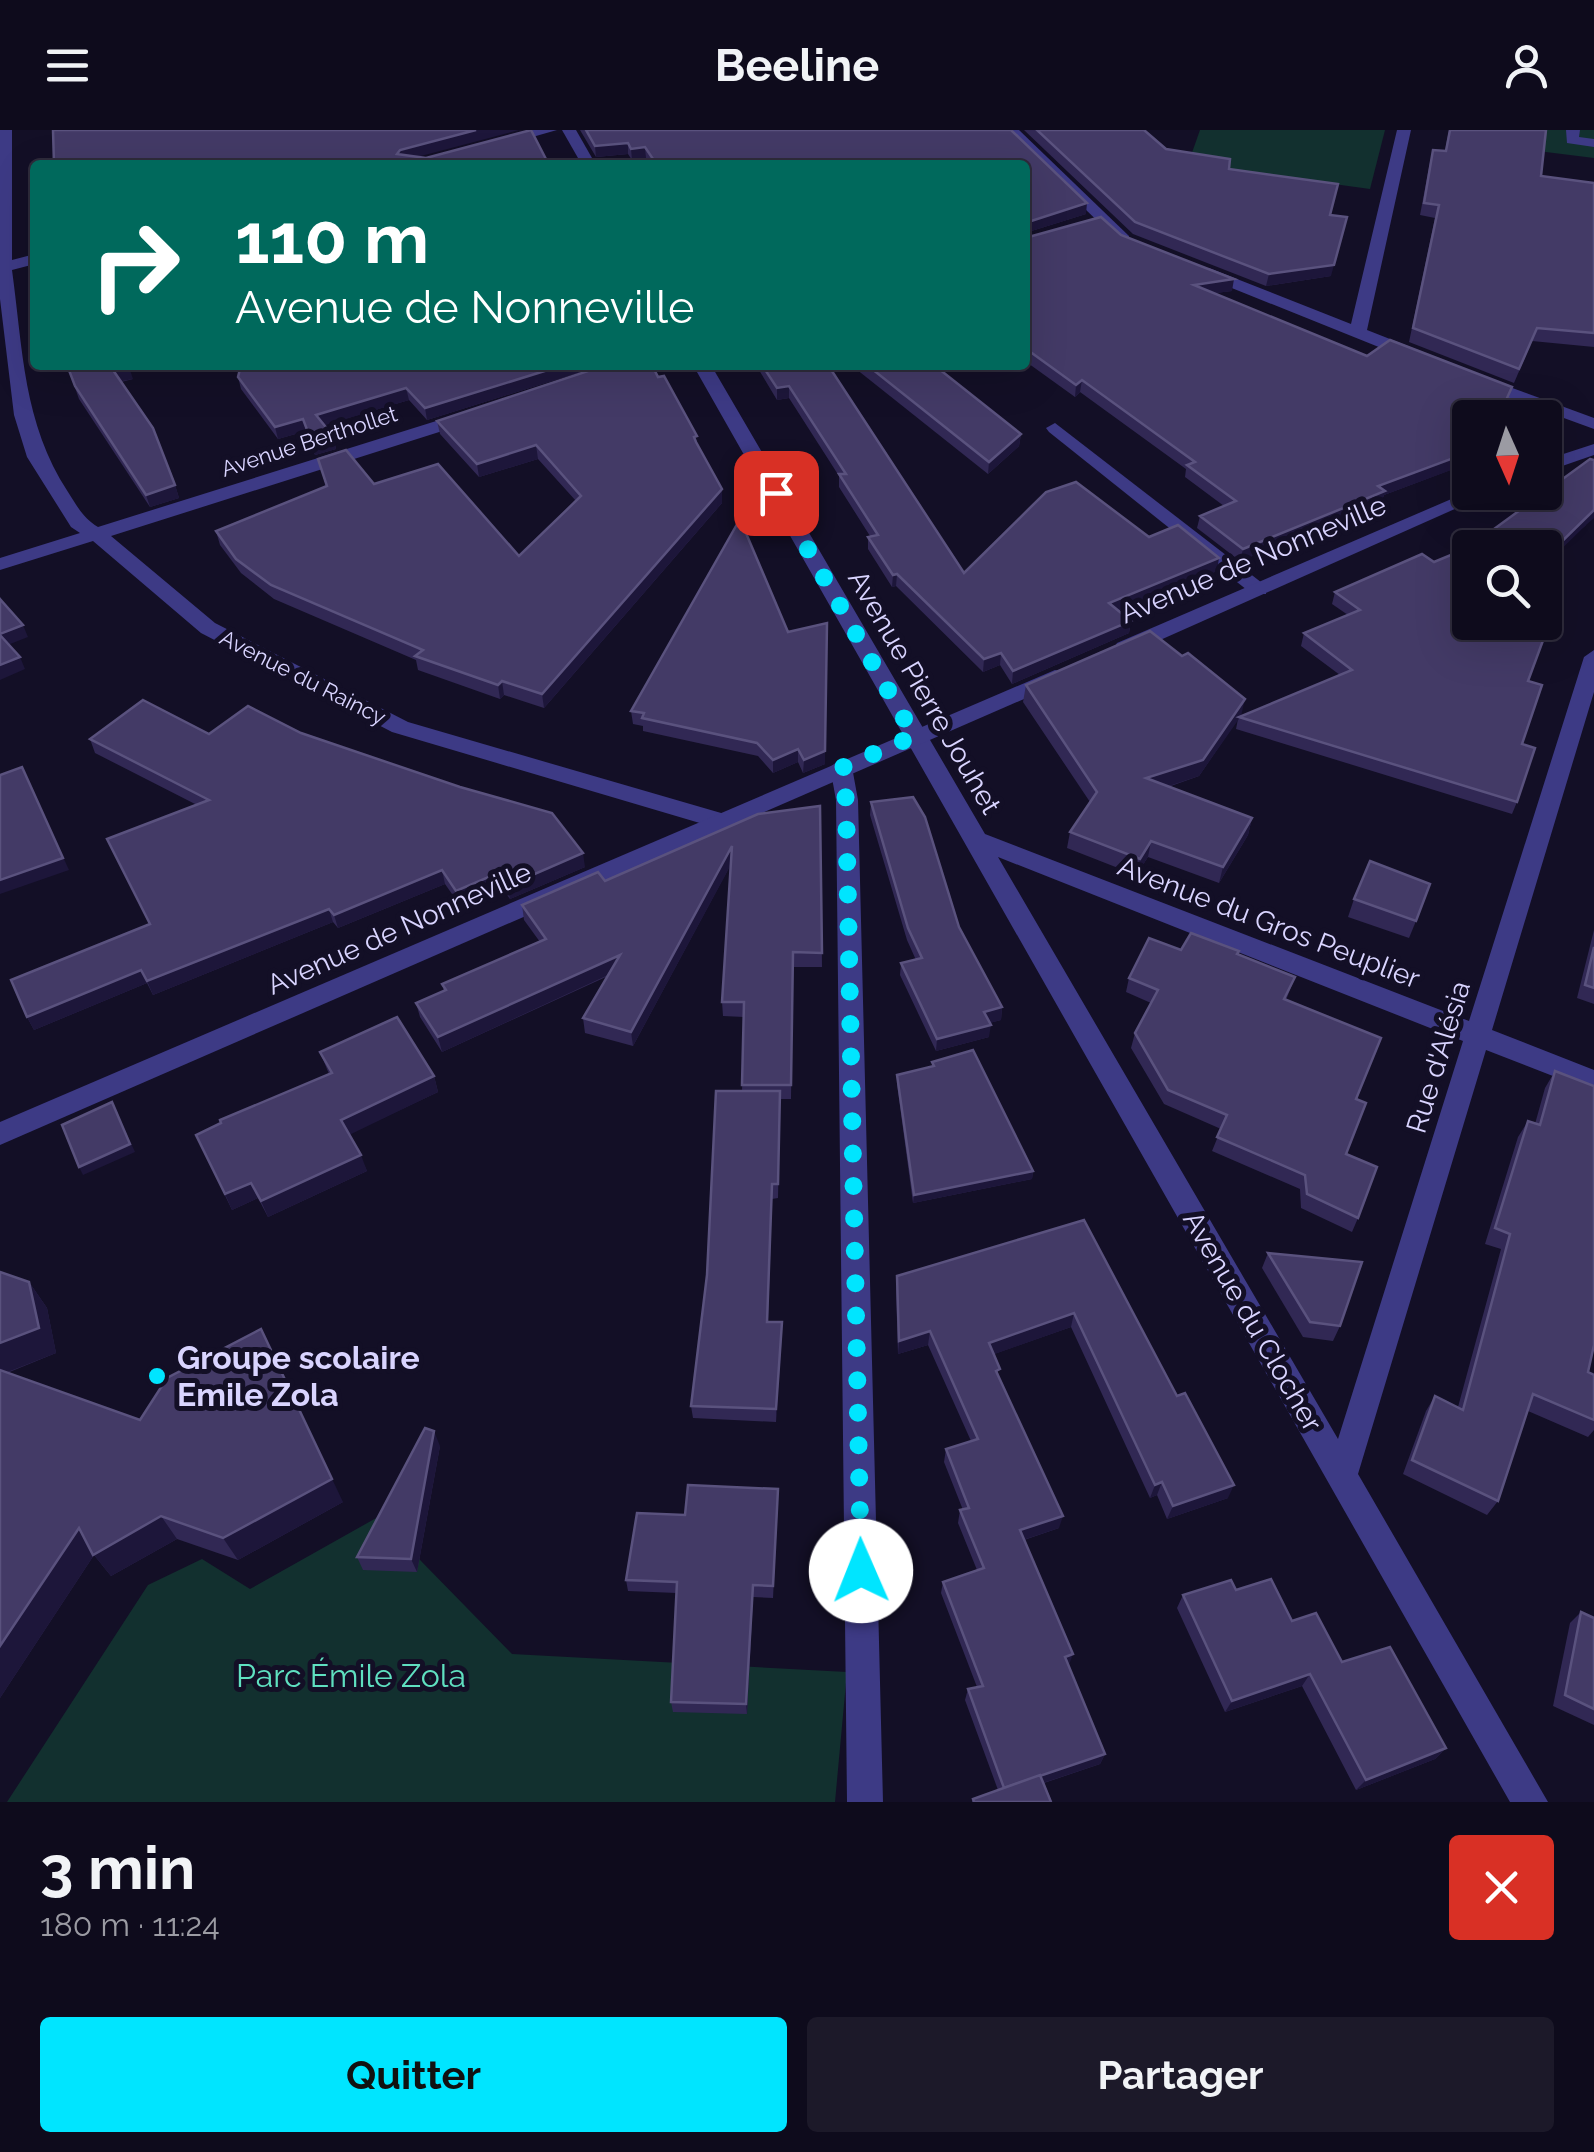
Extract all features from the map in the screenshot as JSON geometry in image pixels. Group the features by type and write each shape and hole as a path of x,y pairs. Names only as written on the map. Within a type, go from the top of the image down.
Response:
{"street":[{"name":"Avenue du Raincy","path":"5,130 2,268 23,416 36,457 78,523 112,545 208,628 400,727 720,821"},
{"path":"478,148 550,130"},
{"path":"569,130 586,160"},
{"path":"1012,130 1092,221 1144,248"},
{"path":"1358,332 1404,130"},
{"path":"1572,130 1572,140 1594,143"},
{"path":"2,268 30,260"},
{"path":"1180,262 1594,424"},
{"name":"Avenue Pierre Jouhet","path":"705,370 914,736 978,840"},
{"name":"Avenue Berthollet","path":"0,564 484,412"},
{"path":"1055,428 1259,590"},
{"path":"1562,460 1594,450"},
{"name":"Avenue de Nonneville","path":"0,1134 1452,506"},
{"name":"Rue d'Alésia","path":"1342,1476 1594,656"},
{"path":"841,768 847,820 865,1802"},
{"name":"Avenue du Gros Peuplier","path":"978,840 1594,1080"},
{"name":"Avenue du Clocher","path":"978,840 1530,1802"}],"green space":[{"path":"1200,130 1385,130 1370,189 1188,164"},
{"path":"1533,130 1594,130 1594,158 1530,150"},
{"name":"Parc Émile Zola","path":"378,1517 512,1654 847,1672 835,1802 7,1802 148,1585 202,1559 250,1589"}],"building":[{"path":"53,130 476,130 397,154 426,158 531,130 546,160 54,160"},
{"path":"586,130 1011,130 1087,203 1030,221 1030,160 654,160 645,147 631,149 628,143 595,146"},
{"path":"1037,130 1144,130 1166,149 1230,159 1229,169 1338,184 1330,215 1347,217 1334,265 1269,274 1135,222"},
{"path":"1450,130 1546,130 1541,176 1594,183 1594,333 1537,328 1519,369 1413,328 1439,205 1424,203 1433,150 1446,151"},
{"path":"1101,217 1121,235 1234,279 1194,285 1367,356 1390,340 1512,387 1507,398 1512,400 1452,400 1452,459 1378,486 1385,491 1243,549 1200,516 1236,501 1187,465 1195,462 1082,380 1076,385 1030,352 1030,237"},
{"path":"69,370 113,370 153,428 175,485 146,495 75,386"},
{"path":"240,370 548,370 425,408 406,388 316,415 333,436 312,443 303,419 275,427 238,377"},
{"path":"591,370 654,370 658,377 664,376 722,489 542,694 502,681 498,685 415,656 423,650 271,585 236,559 216,531 327,486 318,459 346,450 374,484 438,464 519,556 581,496 536,445 477,464 437,421"},
{"path":"765,370 831,370 964,573 1046,492 1076,482 1149,537 1178,525 1219,558 1109,603 1131,621 1013,671 1001,653 984,659 897,574 893,575 868,537 878,535 839,474 846,474 789,386 777,388"},
{"path":"873,370 940,370 1021,434 989,462"},
{"path":"1594,460 1594,510 1562,541 1562,530 1493,530 1520,510 1562,510 1562,479"},
{"path":"740,519 788,632 827,623 825,751 804,760 798,749 773,760 757,743 642,718 644,713 631,711"},
{"path":"1422,554 1434,562 1452,555 1452,640 1543,640 1528,681 1542,685 1522,744 1535,748 1517,802 1239,717 1352,670 1304,633 1360,610 1335,592"},
{"path":"0,599 23,625 0,634"},
{"path":"1150,631 1182,656 1188,653 1245,699 1203,760 1146,778 1252,818 1223,867 1151,841 1140,859 1070,832 1097,792 1026,685"},
{"path":"0,635 20,657 0,665"},
{"path":"143,700 209,734 248,706 301,733 460,787 552,813 583,853 507,886 498,873 456,891 442,870 334,915 329,909 147,981 141,970 27,1017 11,980 150,924 107,839 209,800 90,739"},
{"path":"22,767 63,858 0,880 0,775"},
{"path":"913,797 925,817 959,927 1002,1007 984,1012 991,1025 937,1039 901,963 922,958 908,928 871,802"},
{"path":"820,806 822,953 793,952 791,1085 742,1085 744,1002 722,1002 732,846 631,1032 583,1018 620,955 438,1037 416,1003 446,990 442,984 546,939 522,905 598,872 605,881 758,814"},
{"path":"1370,861 1430,884 1416,921 1354,899"},
{"path":"1191,933 1295,977 1284,999 1381,1038 1356,1099 1366,1103 1346,1154 1377,1167 1358,1218 1307,1194 1305,1175 1217,1137 1227,1115 1168,1090 1135,1033 1158,990 1129,978 1149,938 1181,950"},
{"path":"1594,947 1594,988 1585,985"},
{"path":"397,1017 434,1076 341,1120 361,1155 261,1201 251,1183 225,1194 196,1135 221,1123 220,1120 332,1073 320,1052"},
{"path":"973,1050 1033,1171 914,1195 897,1075 934,1066 932,1062"},
{"path":"1555,1071 1594,1086 1594,1345 1588,1372 1594,1375 1594,1420 1533,1394 1498,1501 1412,1460 1435,1396 1463,1410 1510,1234 1495,1228 1528,1121 1540,1125"},
{"path":"716,1091 780,1091 778,1184 772,1184 767,1322 782,1322 776,1409 691,1406 707,1275"},
{"path":"112,1102 130,1144 79,1167 62,1125"},
{"path":"1084,1220 1177,1396 1185,1393 1234,1485 1173,1506 1162,1482 1155,1485 1074,1313 989,1343 1000,1369 996,1371 1063,1516 1020,1530 1073,1654 1065,1657 1105,1754 1004,1788 968,1689 983,1686 943,1582 984,1568 960,1510 969,1508 946,1449 978,1439 930,1331 899,1341 897,1276"},
{"path":"1268,1253 1362,1262 1340,1326 1310,1322"},
{"path":"0,1272 29,1282 39,1328 0,1343"},
{"path":"261,1329 332,1479 223,1538 161,1516 93,1555 79,1528 0,1646 0,1370 140,1420 167,1378"},
{"path":"425,1428 434,1431 411,1559 357,1557"},
{"path":"688,1485 778,1489 773,1586 753,1585 746,1704 671,1702 677,1582 626,1580 637,1513 685,1515"},
{"path":"1271,1579 1292,1621 1316,1613 1342,1662 1390,1647 1446,1748 1366,1780 1310,1674 1232,1701 1183,1595 1231,1580 1236,1590"},
{"path":"1581,1612 1594,1618 1594,1709 1565,1695"},
{"path":"1040,1775 1051,1802 974,1802 973,1799"}],"place":[{"name":"Groupe scolaire Emile Zola","path":"157,1376"}],"route":[{"path":"776,493 914,736 841,768 846,800 861,1571"}]}
